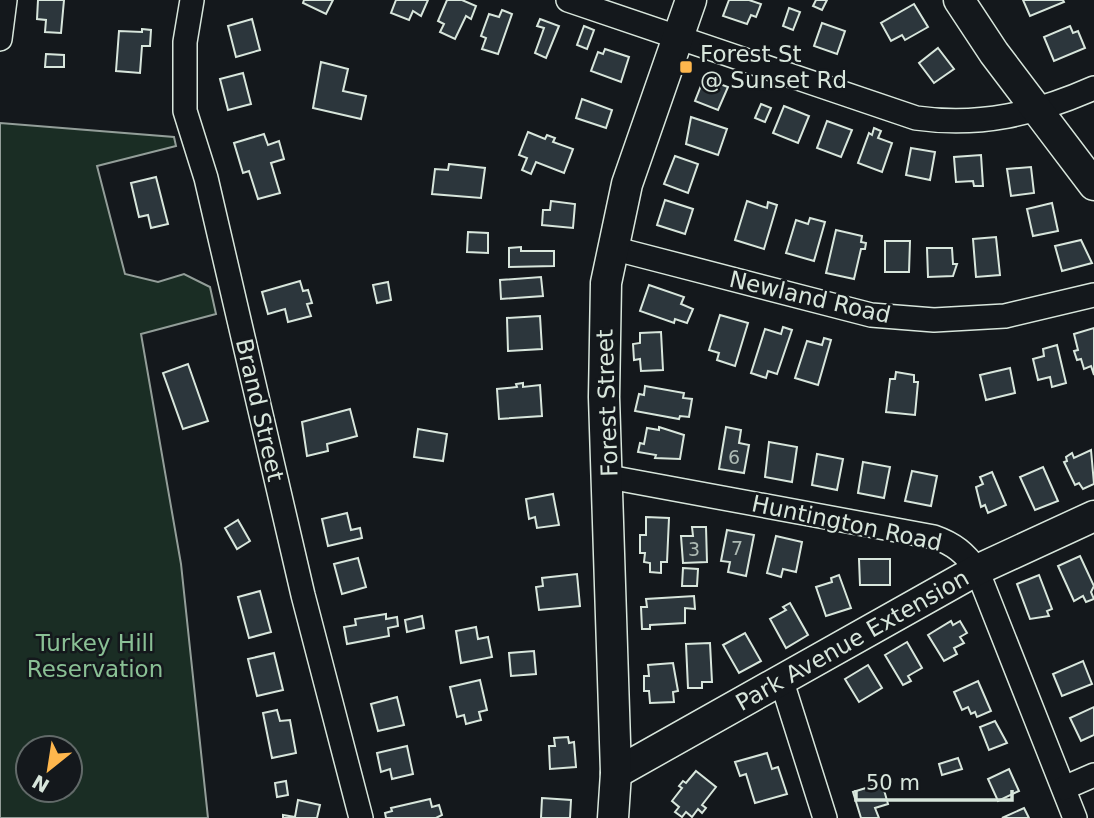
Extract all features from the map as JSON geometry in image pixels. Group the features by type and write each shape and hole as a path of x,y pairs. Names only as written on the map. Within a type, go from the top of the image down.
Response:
{"main road":[{"name":"Forest Street","path":"613,818 616,773 604,319 612,248 627,184 691,0"},
{"path":"959,0 1094,186"},
{"name":"Park Avenue Extension","path":"616,773 977,570 1094,516"}],"street":[{"path":"0,39 5,0"},
{"name":"Brand Street","path":"192,0 185,42 185,111 206,178 303,595 361,818"},
{"path":"568,0 916,118 975,123 1037,111 1094,88"},
{"name":"Newland Road","path":"612,248 871,315 934,320 1005,316 1094,295"},
{"name":"Huntington Road","path":"609,477 934,537 950,543 966,555 977,570 1075,818"},
{"path":"782,682 825,818"},
{"path":"1064,788 1094,775"}],"green space":[{"name":"Turkey Hill Reservation","path":"0,123 174,137 176,146 97,166 125,274 158,282 184,274 210,287 216,314 141,334 181,564 208,818 0,818"}],"building":[{"path":"38,0 64,0 61,33 45,32 46,20 37,19"},
{"path":"304,0 333,0 326,14 303,3"},
{"path":"396,0 428,0 421,16 413,11 409,20 391,13"},
{"path":"447,0 462,0 476,6 471,19 466,16 455,39 440,32 444,24 438,21"},
{"path":"729,0 749,0 761,4 756,17 751,15 747,24 723,16"},
{"path":"816,0 827,0 822,10 813,6"},
{"path":"1023,0 1063,0 1064,2 1030,16"},
{"path":"914,4 928,27 905,40 902,35 891,41 881,23"},
{"path":"789,8 800,12 793,30 783,26"},
{"path":"502,10 512,14 498,54 482,49 486,38 481,36 489,14 499,17"},
{"path":"252,19 260,50 236,57 228,26"},
{"path":"540,19 559,26 546,58 535,53 544,28 537,26"},
{"path":"822,23 845,31 837,54 814,46"},
{"path":"584,26 594,30 587,49 577,45"},
{"path":"1070,26 1073,33 1078,31 1085,48 1054,61 1044,37"},
{"path":"142,29 151,30 150,46 142,46 140,73 116,71 119,31 142,32"},
{"path":"938,48 954,69 934,83 919,63"},
{"path":"605,49 629,57 621,82 591,71 598,52 603,54"},
{"path":"46,54 64,55 64,67 45,67"},
{"path":"321,62 348,69 343,91 366,96 361,119 313,108"},
{"path":"243,73 251,104 228,110 220,79"},
{"path":"704,78 728,87 718,110 695,101"},
{"path":"582,99 612,110 606,128 576,118"},
{"path":"761,104 771,108 765,122 755,118"},
{"path":"784,106 809,116 798,143 773,133"},
{"path":"691,117 727,129 718,155 686,144"},
{"path":"827,121 852,130 841,157 817,148"},
{"path":"874,128 881,131 878,138 892,143 882,172 858,163 869,133 872,135"},
{"path":"528,132 545,139 547,135 555,138 553,142 573,149 564,173 536,162 531,174 522,170 527,158 519,155"},
{"path":"264,134 268,145 279,141 284,159 271,163 280,193 258,199 249,171 243,173 234,143"},
{"path":"911,148 935,152 930,180 906,175"},
{"path":"981,155 983,186 974,186 973,181 956,182 954,157"},
{"path":"675,156 698,164 688,193 664,184"},
{"path":"449,164 485,168 481,198 432,194 435,169 448,170"},
{"path":"1031,167 1034,193 1011,196 1007,169"},
{"path":"156,177 168,224 151,228 148,215 139,217 131,183"},
{"path":"665,200 693,209 685,234 657,225"},
{"path":"551,201 575,204 573,228 542,225 543,210 550,210"},
{"path":"747,201 767,208 768,202 777,205 764,249 735,240"},
{"path":"1052,203 1058,231 1033,236 1027,209"},
{"path":"810,218 825,222 814,261 786,253 796,220 808,224"},
{"path":"836,230 862,236 861,242 866,243 865,249 861,249 854,279 826,273"},
{"path":"468,232 488,233 488,253 467,252"},
{"path":"996,237 1000,275 976,277 973,239"},
{"path":"1081,240 1092,263 1062,271 1055,246"},
{"path":"885,241 910,241 909,272 885,272"},
{"path":"521,247 521,251 554,251 554,266 509,267 509,248"},
{"path":"927,248 952,248 953,264 957,264 953,276 928,277"},
{"path":"541,277 543,296 501,299 500,280"},
{"path":"300,281 303,291 308,290 312,303 307,304 311,316 288,322 285,309 268,314 262,292"},
{"path":"388,282 391,300 377,303 373,285"},
{"path":"649,285 684,297 681,304 693,309 687,323 675,319 674,323 640,311"},
{"path":"720,315 748,323 735,366 717,360 719,353 709,350"},
{"path":"540,316 542,349 508,351 507,318"},
{"path":"783,327 792,330 777,374 768,371 766,378 751,373 765,329 781,334"},
{"path":"1094,328 1094,375 1091,366 1084,369 1081,359 1077,360 1074,351 1078,350 1074,334"},
{"path":"661,332 663,370 641,371 640,359 634,360 633,344 640,343 640,333"},
{"path":"824,338 831,340 818,385 795,378 807,341 822,345"},
{"path":"1057,345 1066,383 1052,387 1050,377 1038,380 1033,359 1044,356 1043,349"},
{"path":"188,364 208,421 183,429 163,373"},
{"path":"1010,368 1015,393 986,400 980,375"},
{"path":"896,372 914,375 914,382 918,382 915,415 886,412 890,379 895,379"},
{"path":"523,383 523,387 540,385 542,416 499,419 497,389 517,387 516,384"},
{"path":"645,386 684,393 683,398 692,399 689,417 680,416 679,419 635,411 639,394 644,395"},
{"path":"350,409 357,436 327,444 328,451 307,456 302,422"},
{"path":"659,427 684,435 680,459 655,458 656,455 638,452 640,443 644,444 647,428 659,430"},
{"path":"726,427 741,430 739,443 749,445 744,473 719,469"},
{"path":"418,429 447,434 443,461 414,457"},
{"path":"769,442 797,447 792,482 765,477"},
{"path":"1091,450 1094,484 1083,489 1079,483 1075,485 1064,462 1072,453 1074,458"},
{"path":"817,454 843,459 837,490 812,485"},
{"path":"863,462 890,467 884,498 858,493"},
{"path":"1043,467 1058,501 1035,510 1020,477"},
{"path":"912,471 937,476 931,506 905,501"},
{"path":"992,472 1006,505 988,513 985,505 981,507 976,487 983,484 980,477"},
{"path":"553,494 559,525 537,528 535,517 529,519 526,499"},
{"path":"347,513 351,530 360,528 362,538 328,546 322,519"},
{"path":"646,517 669,518 667,562 661,562 661,573 650,572 650,563 644,562 645,553 640,553 640,535 646,535"},
{"path":"238,520 250,541 237,549 225,528"},
{"path":"692,527 706,527 707,562 683,563 681,536 693,536"},
{"path":"727,530 754,535 746,576 728,572 730,562 721,561"},
{"path":"776,536 802,542 796,572 783,569 781,577 767,573"},
{"path":"1080,556 1094,586 1091,592 1094,599 1086,602 1083,596 1074,601 1058,566"},
{"path":"358,558 366,587 342,594 334,564"},
{"path":"859,559 890,559 890,585 860,585"},
{"path":"683,568 698,569 697,586 682,586"},
{"path":"577,574 580,606 539,610 536,587 543,586 542,578"},
{"path":"839,575 851,608 826,616 816,587 832,582 831,578"},
{"path":"1039,575 1052,609 1047,611 1049,616 1030,619 1017,584"},
{"path":"260,591 271,632 249,638 238,597"},
{"path":"694,596 695,609 685,608 685,623 650,625 650,629 642,629 641,607 647,607 646,599"},
{"path":"790,603 808,635 786,648 770,619 786,610 783,607"},
{"path":"386,614 386,619 397,617 398,626 388,628 389,636 347,644 344,627 356,625 355,619"},
{"path":"422,616 424,628 407,632 405,620"},
{"path":"951,621 953,625 960,621 967,633 960,637 964,643 954,648 957,654 944,661 928,635"},
{"path":"476,627 478,639 488,637 492,657 461,663 456,631"},
{"path":"745,633 761,661 739,673 723,645"},
{"path":"907,642 922,668 908,676 911,681 903,685 885,655"},
{"path":"710,643 712,682 702,682 702,688 688,688 686,644"},
{"path":"534,651 536,674 511,676 509,653"},
{"path":"274,653 283,690 257,696 248,659"},
{"path":"1083,661 1092,684 1062,696 1053,674"},
{"path":"673,663 678,691 673,692 674,702 650,703 649,691 644,691 644,676 649,676 648,665"},
{"path":"868,665 882,688 859,702 845,679"},
{"path":"480,680 487,710 479,712 481,720 466,724 464,715 457,717 450,687"},
{"path":"978,681 991,711 977,717 975,712 971,714 968,707 962,710 954,692"},
{"path":"397,697 404,725 378,731 371,704"},
{"path":"1094,707 1094,735 1081,741 1070,718"},
{"path":"277,710 280,721 290,720 296,753 272,758 263,713"},
{"path":"995,721 1007,743 989,750 980,727"},
{"path":"568,737 569,743 574,742 576,767 550,769 549,746 555,746 554,738"},
{"path":"407,746 413,774 392,779 390,769 381,772 377,753"},
{"path":"767,753 772,769 778,767 787,794 755,803 746,774 740,776 735,762"},
{"path":"958,758 962,769 942,775 939,764"},
{"path":"1009,769 1019,791 998,801 988,779"},
{"path":"696,771 716,787 702,805 706,808 702,813 698,809 692,817 686,812 682,817 675,812 679,807 672,801 682,788 679,786 683,781 686,783"},
{"path":"286,781 288,795 277,797 275,783"},
{"path":"882,783 888,804 875,808 879,818 861,818 853,792"},
{"path":"542,798 571,800 570,818 541,818"},
{"path":"430,799 432,807 439,805 442,815 436,818 386,818 385,813 392,811 391,808"},
{"path":"298,800 320,805 317,818 283,818 283,815 295,817"},
{"path":"1024,808 1029,818 1002,818"}],"place":[{"name":"Forest St @ Sunset Rd","path":"686,67"}]}
